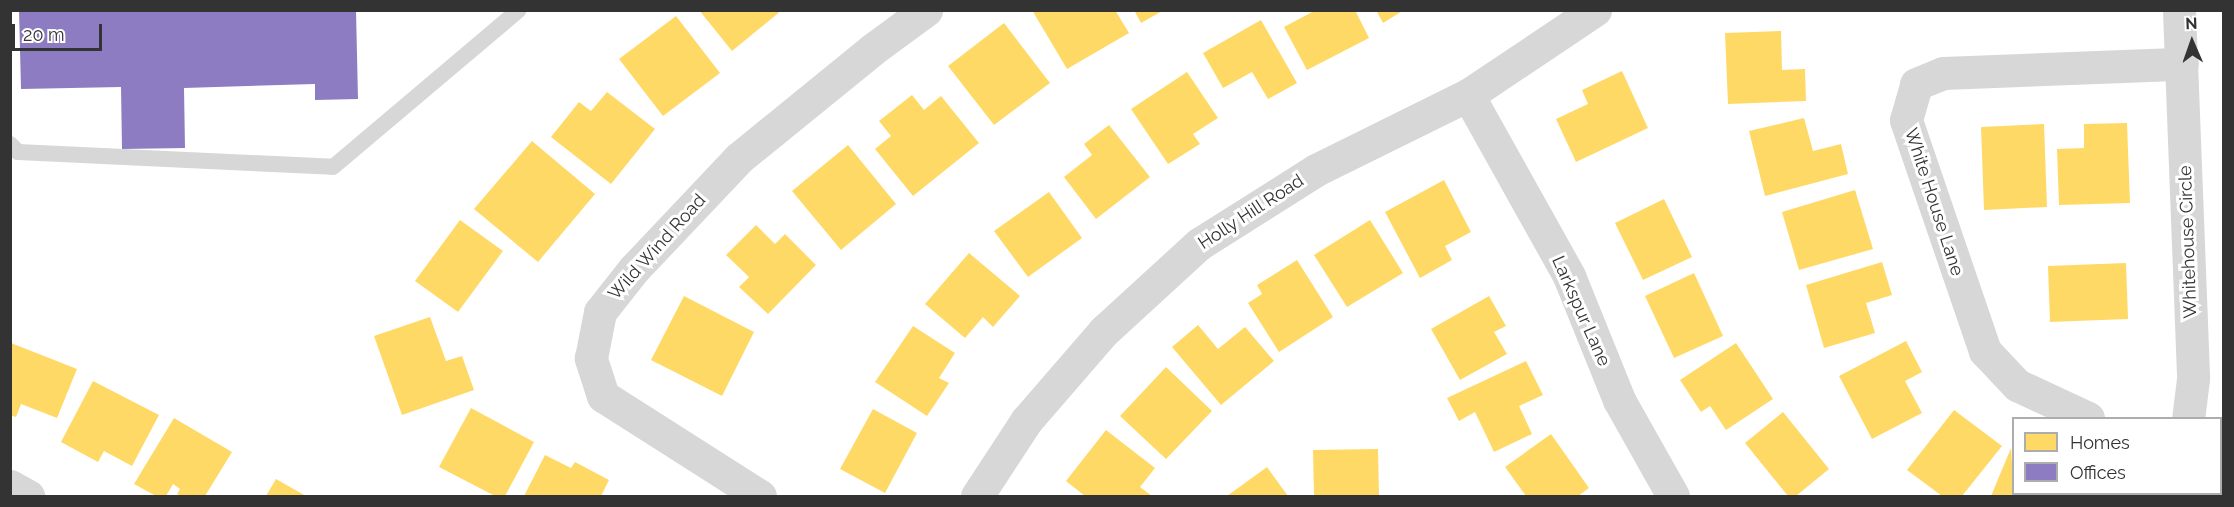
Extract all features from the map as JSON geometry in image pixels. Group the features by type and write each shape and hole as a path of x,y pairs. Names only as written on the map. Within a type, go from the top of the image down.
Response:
{"street":[{"name":"Wild Wind Road","path":"760,496 603,396 591,358 600,312 634,269 740,158 873,49 926,10"},
{"name":"Holly Hill Road","path":"977,496 1026,421 1104,331 1199,244 1316,170 1468,95 1595,10"},
{"name":"Whitehouse Circle","path":"2179,10 2193,379 2188,417"},
{"name":"White House Lane","path":"2086,417 2017,385 1985,351 1906,120 1916,84 1943,73 2182,64"},
{"name":"Larkspur Lane","path":"1468,95 1569,276 1619,400 1673,496"}],"lane":[{"path":"10,144 18,152 333,167 519,10"}],"building: Homes":[{"path":"699,10 782,10 732,51"},
{"path":"1032,10 1115,10 1129,33 1067,69"},
{"path":"1134,10 1164,10 1141,23"},
{"path":"1316,10 1355,10 1369,38 1307,70 1284,27"},
{"path":"1376,10 1404,10 1383,23"},
{"path":"676,16 720,73 663,116 619,59"},
{"path":"1261,20 1297,83 1268,99 1252,72 1223,88 1203,53"},
{"path":"1004,23 1050,83 994,125 948,66"},
{"path":"1781,31 1782,70 1805,69 1806,101 1728,104 1725,33"},
{"path":"1622,71 1648,128 1576,162 1556,119 1588,104 1582,90"},
{"path":"1187,72 1218,118 1193,134 1200,144 1168,164 1131,109"},
{"path":"607,92 655,129 611,184 551,137 579,102 591,111"},
{"path":"912,95 924,110 941,96 979,143 913,196 875,149 891,136 879,121"},
{"path":"1804,118 1813,151 1841,144 1848,174 1765,196 1749,131"},
{"path":"2127,123 2130,203 2059,205 2057,149 2084,148 2084,124"},
{"path":"2044,124 2047,207 1984,210 1981,127"},
{"path":"1109,125 1150,177 1096,219 1064,177 1092,155 1084,144"},
{"path":"532,141 595,194 538,262 474,209"},
{"path":"848,145 896,204 841,250 792,191"},
{"path":"1444,180 1471,232 1445,246 1452,260 1420,278 1385,212"},
{"path":"1855,190 1873,249 1799,270 1782,212"},
{"path":"1049,192 1082,238 1028,277 994,231"},
{"path":"1664,199 1692,257 1643,280 1615,223"},
{"path":"460,220 503,251 458,312 415,281"},
{"path":"1370,220 1403,273 1347,307 1314,255"},
{"path":"756,225 775,244 785,234 816,265 768,314 739,287 749,277 726,255"},
{"path":"969,253 1020,296 993,327 983,317 965,338 925,304"},
{"path":"1297,260 1333,317 1279,352 1248,303 1262,294 1257,285"},
{"path":"1882,262 1892,295 1866,303 1875,333 1824,348 1806,285"},
{"path":"2126,263 2128,319 2050,322 2048,266"},
{"path":"1694,273 1723,336 1674,358 1645,296"},
{"path":"684,296 754,332 722,396 651,360"},
{"path":"1489,296 1506,326 1494,332 1507,354 1460,380 1431,329"},
{"path":"430,317 446,361 462,356 474,390 402,415 374,336"},
{"path":"1198,325 1218,349 1245,327 1274,361 1221,405 1172,347"},
{"path":"913,326 955,353 939,378 949,383 927,416 875,382"},
{"path":"1906,341 1922,372 1905,381 1922,413 1872,439 1839,376"},
{"path":"11,343 77,369 57,418 21,404 16,417 10,415"},
{"path":"1736,343 1773,399 1726,430 1710,406 1701,412 1680,380"},
{"path":"1526,361 1543,395 1519,406 1532,434 1494,452 1475,412 1459,421 1447,398"},
{"path":"1166,367 1212,411 1166,459 1120,416"},
{"path":"93,381 159,415 132,466 104,451 98,462 61,442"},
{"path":"471,408 534,442 505,496 495,496 439,467"},
{"path":"873,409 917,433 885,493 840,469"},
{"path":"1954,410 2002,446 1962,496 1942,496 1907,470"},
{"path":"1783,412 1829,469 1796,496 1788,496 1745,443"},
{"path":"174,418 232,452 205,496 181,496 177,494 180,489 173,484 166,496 156,496 134,484"},
{"path":"1106,430 1155,468 1140,487 1152,496 1085,496 1066,481"},
{"path":"1551,434 1589,488 1578,496 1526,496 1505,467"},
{"path":"2011,448 2012,495 2056,495 2056,496 1991,496"},
{"path":"1378,449 1379,496 1314,496 1313,450"},
{"path":"545,455 571,468 575,462 609,480 601,496 524,496"},
{"path":"1267,467 1288,496 1227,496"},
{"path":"276,479 306,496 266,496"}],"building: Offices":[{"path":"19,10 356,10 358,99 315,100 315,84 184,88 185,148 122,149 121,87 21,89"}]}
